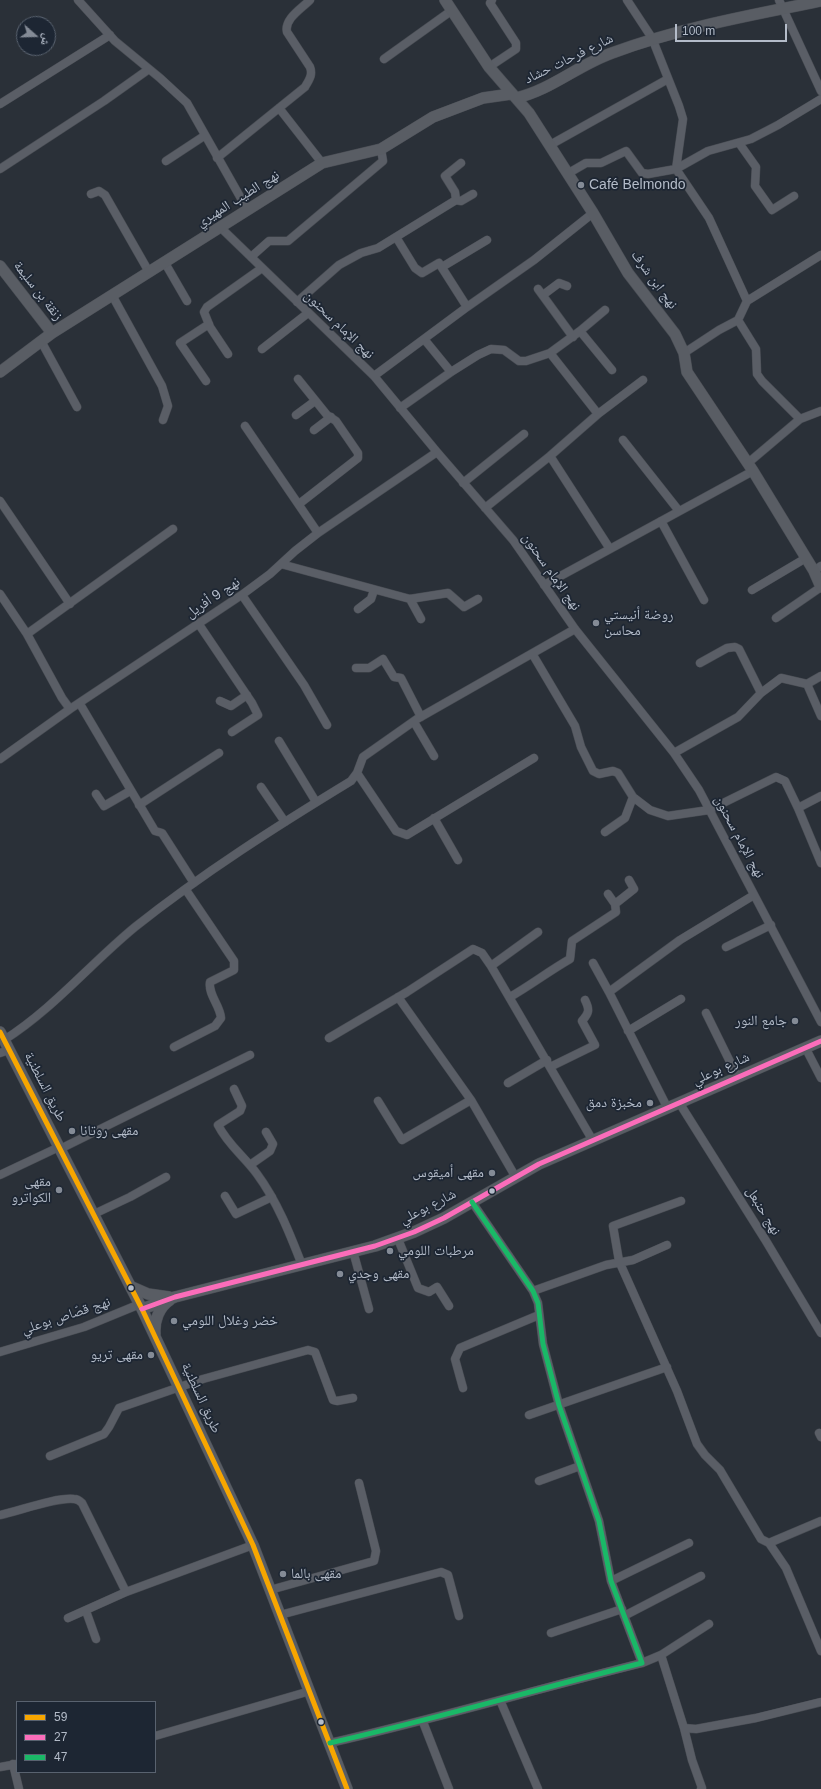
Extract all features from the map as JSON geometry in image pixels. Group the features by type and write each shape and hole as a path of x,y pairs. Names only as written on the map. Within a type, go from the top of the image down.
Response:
{"street":[{"path":"78,0 110,35 187,103 204,136 247,210"},
{"path":"217,158 305,87 312,72 287,32 286,26 288,21 310,0"},
{"name":"نهج ابن شرف","path":"445,0 489,68 528,113 550,145 628,273 675,334 684,353 687,372 750,467 806,558 817,568 821,587"},
{"path":"489,68 516,49 516,43 490,3 492,0"},
{"path":"627,0 652,38 683,120 676,169 709,218 747,301"},
{"name":"شارع فرحات حشاد","path":"514,96 531,95 554,84 576,69 609,54 652,38 781,4 821,1"},
{"path":"781,4 821,90"},
{"path":"384,59 451,11"},
{"path":"0,104 110,35"},
{"path":"0,169 104,102 149,68"},
{"path":"550,145 668,79"},
{"name":"نهج الطيب المهيري","path":"0,372 52,333 322,163 381,149 434,117 483,98 514,96"},
{"path":"567,174 586,163 601,163 626,151 642,173 648,174 676,169 708,151 739,143 778,125 821,99"},
{"path":"279,108 322,163"},
{"path":"166,161 204,136"},
{"path":"739,143 756,167 755,186 772,210 794,196"},
{"path":"251,257 269,241 288,241 383,161 381,149"},
{"path":"456,200 455,192 445,176 461,163"},
{"path":"91,194 99,191 105,195 149,272"},
{"path":"297,302 339,265 396,237 456,200 461,201 473,194"},
{"path":"374,376 467,307 534,260 592,213"},
{"name":"نهج الإمام سحنون","path":"220,227 374,376 463,483 513,540 575,630 674,753 699,790 821,1022"},
{"path":"396,237 415,268 422,273 439,263 467,307"},
{"path":"442,267 487,240"},
{"path":"684,353 719,330 738,320 747,301 821,255"},
{"path":"165,263 187,301"},
{"name":"زنقة بن سليمة","path":"0,266 52,333"},
{"path":"228,354 209,324 204,312 208,307 262,268"},
{"path":"567,286 559,283 541,292 573,337"},
{"path":"112,295 162,386 168,406 163,420"},
{"path":"400,408 451,372 478,355 491,349 504,350 519,360 526,361 550,353 573,337 605,310"},
{"path":"262,349 308,313"},
{"path":"738,320 756,349 757,374 800,419"},
{"path":"206,381 180,343 209,324"},
{"path":"580,331 612,370"},
{"path":"424,339 451,372"},
{"path":"41,341 78,407"},
{"path":"550,353 598,414"},
{"path":"298,379 327,415 336,420 358,453 358,458 299,504"},
{"path":"485,508 550,456 598,414 643,380"},
{"path":"296,415 315,401"},
{"path":"544,585 679,511 750,467 800,419 821,411"},
{"path":"314,430 331,418"},
{"path":"245,426 318,533"},
{"path":"463,483 524,434"},
{"path":"623,440 679,511"},
{"name":"نهج 9 أفريل","path":"0,759 70,709 80,704 198,623 242,595 318,533 437,452"},
{"path":"550,456 610,549"},
{"path":"0,501 70,604"},
{"path":"661,521 704,600"},
{"path":"27,634 173,529"},
{"path":"752,590 806,558"},
{"path":"281,564 410,599 448,593 464,607 478,599"},
{"path":"776,618 821,587"},
{"path":"358,609 371,599 374,590"},
{"path":"0,594 27,634 62,698 70,709"},
{"path":"242,595 304,685 326,725"},
{"path":"410,599 421,619"},
{"path":"198,623 247,695 258,715 232,732"},
{"path":"3,1044 39,1015 133,929 186,890 194,882 316,802 351,781 357,773 363,758 421,717 575,630"},
{"path":"700,664 727,648 735,647 739,649 762,693"},
{"path":"533,655 575,726 582,747 593,770 599,774 613,771 618,773 633,796 650,810 668,816 710,810 776,777 785,781 821,863"},
{"path":"356,668 369,668 383,659 394,677 401,678 421,717"},
{"path":"674,753 738,717 762,693 781,678 807,684 821,676"},
{"path":"807,684 821,716"},
{"path":"220,701 231,706 247,695"},
{"path":"80,704 130,791 155,830 162,833 194,882"},
{"path":"414,722 434,756"},
{"path":"280,740 316,802"},
{"path":"139,805 219,753"},
{"path":"357,773 396,831 407,835 534,758"},
{"path":"261,787 285,822"},
{"path":"96,794 104,806 130,791"},
{"path":"605,832 625,818 633,796"},
{"path":"798,808 821,796"},
{"path":"434,818 458,860"},
{"path":"615,904 634,889 628,880"},
{"path":"174,1047 215,1026 221,1018 220,1012 209,989 210,982 234,970 234,961 186,890"},
{"path":"510,997 570,959 572,940 616,912 615,904 608,894"},
{"path":"609,992 674,944 754,895"},
{"path":"726,947 771,925"},
{"path":"491,966 538,932"},
{"path":"329,1038 398,997 473,949 482,953 491,966 593,1140"},
{"path":"593,963 668,1109"},
{"path":"398,997 471,1100 515,1176"},
{"path":"628,1031 682,999"},
{"path":"508,1083 595,1045 582,1021 588,1014 589,1008 585,1000"},
{"path":"706,1013 738,1078"},
{"name":"شارع بوعلي","path":"141,1306 398,1239 426,1227 515,1176 593,1140 680,1104 821,1041"},
{"name":"طريق السلطنية","path":"3,1044 60,1148 132,1287 253,1545 347,1789"},
{"path":"805,1047 821,1078"},
{"path":"0,1175 60,1148 250,1055"},
{"path":"234,1089 242,1106 240,1111 218,1125 232,1148 240,1153 272,1198 302,1265"},
{"path":"378,1101 402,1140 471,1100"},
{"name":"نهج حنبعل","path":"680,1104 747,1209 821,1333"},
{"path":"250,1166 270,1151 273,1144 266,1132"},
{"path":"94,1214 130,1197 166,1177"},
{"path":"225,1196 236,1214 272,1198"},
{"path":"681,1201 612,1226 619,1261 667,1367 697,1444 720,1470 760,1539 768,1543 786,1568 821,1651"},
{"path":"472,1202 533,1291 538,1303 543,1344 559,1405 598,1521 611,1581 642,1662"},
{"path":"398,1239 418,1288 429,1292 438,1287 449,1306"},
{"path":"533,1291 619,1261 633,1260 667,1246"},
{"path":"353,1251 369,1309"},
{"path":"132,1287 153,1295 175,1297"},
{"path":"156,1338 156,1319 160,1310 175,1297"},
{"name":"نهج قصّاص بوعلي","path":"0,1352 84,1327 141,1306"},
{"path":"463,1388 455,1359 460,1348 539,1315"},
{"path":"50,1456 104,1434 119,1408 178,1387 311,1350 315,1352 333,1400 337,1401 353,1398"},
{"path":"529,1415 667,1367"},
{"path":"539,1481 580,1466"},
{"path":"270,1590 374,1560 376,1551 358,1483"},
{"path":"0,1515 59,1501 74,1499 78,1500 82,1503 126,1592"},
{"path":"768,1543 821,1521"},
{"path":"611,1581 689,1544"},
{"path":"68,1618 126,1592 253,1545"},
{"path":"280,1615 441,1572 448,1574 458,1616"},
{"path":"551,1633 623,1612 701,1576"},
{"path":"86,1611 96,1639"},
{"path":"330,1743 423,1722 642,1662 661,1655 710,1624"},
{"path":"661,1655 702,1789"},
{"path":"156,1736 310,1691"},
{"path":"500,1700 538,1789"},
{"path":"684,1728 696,1729 756,1718 821,1702"},
{"path":"423,1722 449,1789"},
{"path":"0,1767 15,1764"},
{"path":"16,1773 19,1789"}],"transit line":[{"name":"59","path":"0,1032 142,1309 253,1545 347,1789"},
{"name":"27","path":"142,1309 175,1297 375,1246 414,1232 444,1218 539,1164 821,1041"},
{"name":"47","path":"330,1743 642,1663 611,1581 599,1521 559,1405 543,1344 538,1303 533,1291 472,1202"}],"place":[{"name":"Café Belmondo","path":"581,185"},
{"name":"روضة أنيستي محاسن","path":"596,623"},
{"name":"جامع النور","path":"795,1021"},
{"name":"مخبزة دمق","path":"650,1103"},
{"name":"مقهى روتانا","path":"72,1131"},
{"name":"مقهى أميقوس","path":"492,1173"},
{"name":"مقهى الكواترو","path":"59,1190"},
{"name":"مرطبات اللومي","path":"390,1251"},
{"name":"مقهى وجدي","path":"340,1274"},
{"name":"خضر وغلال اللومي","path":"174,1321"},
{"name":"مقهى تريو","path":"151,1355"},
{"name":"مقهى بالما","path":"283,1574"}]}
